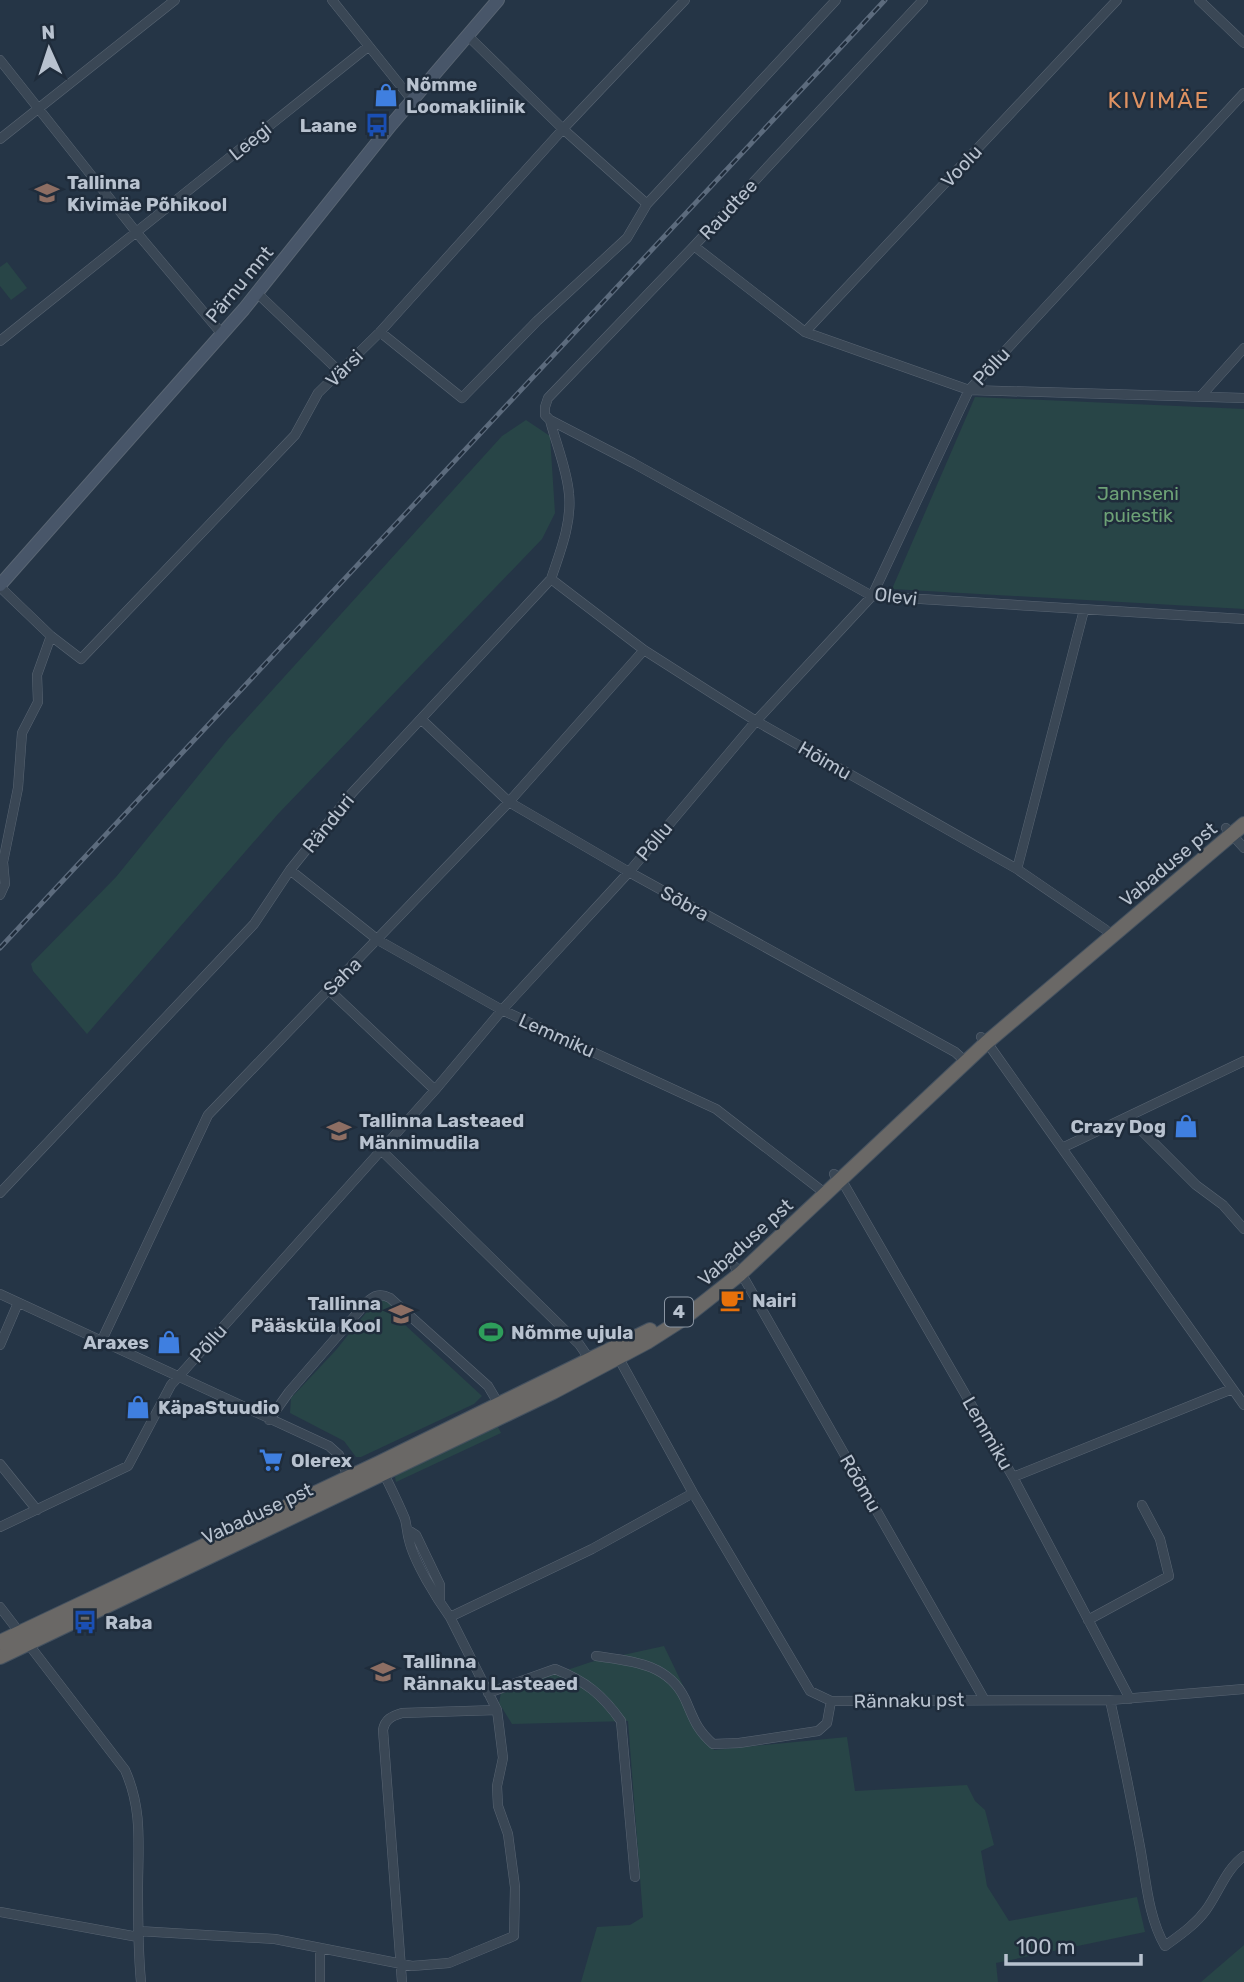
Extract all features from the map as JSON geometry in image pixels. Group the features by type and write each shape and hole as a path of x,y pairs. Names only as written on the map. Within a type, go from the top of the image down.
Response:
{"highway":[{"name":"Vabaduse pst","path":"984,1040 1229,832 1244,813"},
{"name":"Vabaduse pst","path":"0,1657 25,1638 381,1469 616,1353 681,1311 738,1270 963,1059 1106,930 1229,832 1244,824"},
{"name":"Vabaduse pst","path":"502,1410 590,1360 616,1353"},
{"name":"Vabaduse pst","path":"0,1642 25,1638"}],"main road":[{"name":"Pärnu mnt","path":"0,586 257,293 412,100 498,0"}],"street":[{"path":"0,139 176,0"},
{"path":"332,0 412,100"},
{"name":"Värsi","path":"0,586 51,636 81,659 295,435 318,393 380,332 563,129 685,0"},
{"path":"380,332 462,398 537,321 627,238 647,204 836,0"},
{"name":"Raudtee","path":"550,420 545,415 548,398 694,246 922,0"},
{"name":"Voolu","path":"805,332 1117,0"},
{"path":"1199,0 1244,43"},
{"path":"468,36 563,129 647,204"},
{"name":"Leegi","path":"0,341 369,46"},
{"path":"0,60 137,233 222,334"},
{"name":"Põllu","path":"0,1527 128,1466 177,1377 435,1090 502,1010 629,872 756,721 872,596 969,390 1244,93"},
{"path":"694,246 805,332 969,390 1244,398"},
{"path":"257,293 340,372"},
{"path":"1201,396 1244,348"},
{"name":"Ränduri","path":"0,1193 254,924 290,870 352,793 551,579 564,540 569,513 569,493 550,420"},
{"name":"Olevi","path":"550,420 872,596 1244,619"},
{"name":"Hõimu","path":"551,579 644,650 756,721 1017,869 1106,930"},
{"path":"1017,869 1084,610"},
{"path":"0,895 5,884 3,862 18,788 22,733 38,702 37,675 51,636"},
{"name":"Saha","path":"101,1342 208,1115 509,802 644,650"},
{"name":"Sõbra","path":"422,720 509,802 963,1059"},
{"path":"1229,832 1244,848"},
{"name":"Lemmiku","path":"290,870 378,940 502,1010 716,1109 822,1191"},
{"path":"328,989 435,1090"},
{"path":"984,1040 1244,1405"},
{"path":"1062,1148 1244,1061"},
{"path":"1128,1117 1196,1185 1223,1205 1244,1229"},
{"path":"380,1149 579,1343 590,1360"},
{"name":"Lemmiku","path":"837,1178 1013,1477 1130,1699"},
{"name":"Rõõmu","path":"738,1270 984,1699"},
{"path":"0,1294 329,1446 339,1455 351,1483"},
{"path":"269,1420 277,1407 366,1303 376,1295 383,1294 488,1386 502,1410"},
{"path":"0,1345 18,1303"},
{"path":"616,1353 693,1493 810,1691 831,1701"},
{"path":"1013,1477 1232,1389"},
{"path":"0,1464 37,1510"},
{"path":"0,1912 138,1934 275,1939 401,1965 420,1966 449,1963 515,1935 515,1888 508,1833 498,1806 497,1786 503,1758 497,1710 450,1617 441,1605 440,1585 416,1535 408,1530 381,1469"},
{"path":"450,1617 592,1549 693,1493"},
{"path":"1088,1620 1169,1576 1160,1539 1142,1505"},
{"path":"0,1607 125,1770 131,1784 138,1810 138,1934 141,1982"},
{"name":"Rännaku pst","path":"596,1656 639,1662 670,1676 684,1696 699,1732 713,1744 818,1731 827,1723 831,1701 1110,1700 1244,1689"},
{"path":"488,1693 555,1669 580,1679 609,1705 621,1721 635,1877"},
{"path":"1110,1700 1130,1788 1157,1933 1165,1945 1187,1930 1206,1910 1222,1882 1244,1856"},
{"path":"402,1982 384,1723 402,1713 497,1710"},
{"path":"320,1948 320,1982"}],"green space":[{"path":"7,262 27,288 11,300 0,286 0,267"},
{"name":"Jannseni puiestik","path":"975,397 1244,409 1244,609 892,589"},
{"path":"526,420 550,436 555,513 542,539 278,814 87,1034 33,971 31,964 116,877 228,739 502,436"},
{"path":"377,1299 386,1300 409,1318 404,1324 482,1396 474,1404 356,1457 344,1441 290,1413 291,1398 336,1350"},
{"path":"497,1425 501,1433 396,1482 397,1474"},
{"path":"664,1646 714,1750 847,1737 855,1791 967,1785 975,1801 985,1810 994,1845 981,1851 987,1886 1009,1921 1137,1897 1145,1932 996,1963 998,1982 581,1982 597,1927 630,1925 643,1917 628,1721 512,1724 499,1703 501,1692 591,1662"},
{"path":"1244,1945 1244,1982 1201,1982"}],"railway":[{"path":"0,948 885,0"}],"place":[{"name":"Nõmme Loomakliinik","path":"386,95"},
{"name":"Laane","path":"377,125"},
{"name":"Tallinna Kivimäe Põhikool","path":"47,193"},
{"name":"Crazy Dog","path":"1186,1126"},
{"name":"Tallinna Lasteaed Männimudila","path":"339,1131"},
{"name":"Nairi","path":"732,1300"},
{"name":"Tallinna Pääsküla Kool","path":"401,1314"},
{"name":"Nõmme ujula","path":"491,1332"},
{"name":"Araxes","path":"169,1342"},
{"name":"KäpaStuudio","path":"138,1407"},
{"name":"Olerex","path":"271,1460"},
{"name":"Raba","path":"85,1622"},
{"name":"Tallinna Rännaku Lasteaed","path":"383,1672"}],"district":[{"name":"KIVIMÄE","path":"1159,100"}]}
